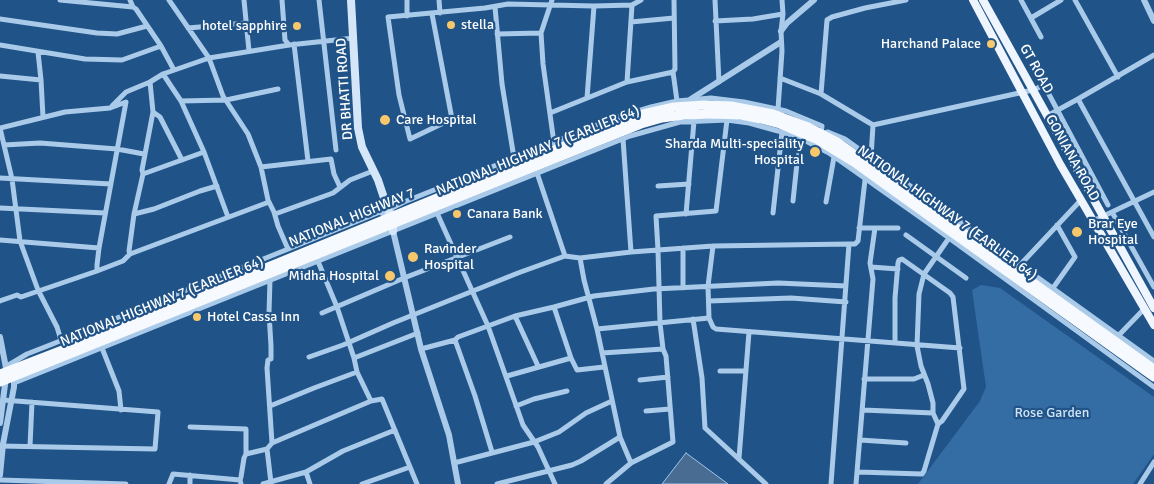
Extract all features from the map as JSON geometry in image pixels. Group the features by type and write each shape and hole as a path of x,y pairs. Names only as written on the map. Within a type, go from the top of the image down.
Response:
{"highway":[{"name":"NATIONAL HIGHWAY 7","path":"6,377 392,225 605,128 643,114 674,107 731,106 789,119 821,134 863,160 931,208"},
{"name":"NATIONAL HIGHWAY 7 (EARLIER 64)","path":"6,377 316,258 497,181 641,124 662,118 714,114 761,118 816,139 855,163 1154,377"},
{"name":"NATIONAL HIGHWAY 7 (EARLIER 64)","path":"931,208 1154,369"}],"main road":[{"name":"DR BHATTI ROAD","path":"351,0 358,128 362,147 373,171 392,225"},
{"name":"GONIANA ROAD","path":"973,0 1021,93 1093,222 1154,325"},
{"name":"GT ROAD","path":"983,0 1154,308"}],"street":[{"path":"60,0 136,9 161,46 174,70"},
{"path":"130,0 133,8"},
{"path":"169,0 209,58 223,96 248,134 261,167 269,202 288,250"},
{"path":"244,0 249,51"},
{"path":"282,0 286,40 292,44 308,161"},
{"path":"319,0 336,150"},
{"path":"407,0 407,16"},
{"path":"439,0 440,13"},
{"path":"484,0 485,8"},
{"path":"432,14 452,119 410,138 399,95 388,17 495,7 499,4 632,5 641,0"},
{"path":"674,0 675,69 673,72 677,101"},
{"path":"715,0 718,82"},
{"path":"778,109 781,31 784,14 782,0"},
{"path":"781,31 787,22 814,0"},
{"path":"821,94 827,20 865,8 906,0"},
{"path":"1021,0 1041,37"},
{"path":"1031,18 1061,0"},
{"path":"1075,0 1118,77"},
{"path":"1144,0 1154,21"},
{"path":"551,3 541,33 554,143"},
{"path":"627,82 632,5"},
{"path":"587,98 594,6"},
{"path":"495,7 502,84 514,158"},
{"path":"716,21 753,19 784,14"},
{"path":"631,22 674,18"},
{"path":"0,19 97,34 118,34 147,26"},
{"path":"188,28 246,23"},
{"path":"497,34 541,33"},
{"path":"110,108 126,92 150,82 163,74 209,58 292,44 354,38"},
{"path":"691,99 781,42"},
{"path":"0,45 85,58 122,60 161,46"},
{"path":"38,52 43,117"},
{"path":"1047,116 1118,77 1154,54"},
{"path":"550,112 627,82 673,72"},
{"path":"163,74 180,101 204,152 228,217"},
{"path":"0,76 41,80"},
{"path":"780,78 821,94 870,125 1021,93 1044,85 1108,205"},
{"path":"130,254 134,214 143,174 144,154 153,112 150,82"},
{"path":"180,101 226,100 278,89"},
{"path":"458,484 449,435 421,349 404,278 392,225 392,208 609,120 677,101 711,98 744,102 778,109 822,126 821,134 828,132 845,139 1154,361"},
{"path":"1078,99 1154,237"},
{"path":"61,340 57,326 38,290 20,241 12,179 0,128 65,112 110,108 126,102 96,265 97,271"},
{"path":"153,112 160,117 182,160"},
{"path":"392,225 437,213 652,128 694,121 727,120 749,123 802,139 834,157 1154,387"},
{"path":"606,484 631,463 672,442 666,356 663,349 660,323 656,216 716,211 727,120"},
{"path":"686,214 694,121"},
{"path":"871,157 873,125"},
{"path":"773,213 782,132"},
{"path":"623,139 631,252"},
{"path":"793,201 797,163 802,139"},
{"path":"4,145 40,143 144,154"},
{"path":"143,174 204,152"},
{"path":"826,202 834,157"},
{"path":"261,167 331,159 334,174 340,187"},
{"path":"275,214 333,193 350,180 373,171"},
{"path":"537,173 565,256"},
{"path":"0,178 111,184"},
{"path":"309,357 565,256 580,258 713,246 857,244 866,180"},
{"path":"658,186 689,184"},
{"path":"134,214 154,209 217,186"},
{"path":"1093,222 1154,192"},
{"path":"1020,265 1081,200"},
{"path":"0,301 17,295 21,297 97,271 124,261 130,254 269,202"},
{"path":"0,208 105,213"},
{"path":"0,423 6,377 27,354 380,212 392,225"},
{"path":"1112,212 1154,287"},
{"path":"437,213 488,326 523,425 534,442 554,484"},
{"path":"1053,288 1075,256 1057,225"},
{"path":"860,228 898,228"},
{"path":"856,484 873,279 871,267 875,228"},
{"path":"906,235 966,278"},
{"path":"322,313 510,236"},
{"path":"938,424 933,413 933,402 921,366 917,346 918,294 921,279 949,238"},
{"path":"0,240 100,248"},
{"path":"831,484 849,244"},
{"path":"713,246 708,286 709,318 716,329 960,348"},
{"path":"683,248 683,288"},
{"path":"6,377 102,348 270,280 316,258 337,307 357,372 371,401"},
{"path":"580,258 620,437 631,463"},
{"path":"858,472 922,474 938,424 964,389 953,297 902,259 898,269 895,298 895,343"},
{"path":"871,267 898,269"},
{"path":"270,280 271,346 267,368 272,444"},
{"path":"421,349 455,340 515,316 589,297 658,289 778,283 846,286"},
{"path":"709,301 791,298 846,302"},
{"path":"554,307 571,358 577,370 604,367"},
{"path":"1119,335 1145,308"},
{"path":"515,316 538,366"},
{"path":"597,330 709,318"},
{"path":"693,320 702,378 705,428 766,484"},
{"path":"739,458 749,332"},
{"path":"354,358 418,333"},
{"path":"0,337 11,400 1,446 0,475"},
{"path":"455,340 492,452"},
{"path":"102,348 119,391 121,410"},
{"path":"602,353 663,349"},
{"path":"507,376 571,358"},
{"path":"720,371 746,371"},
{"path":"270,406 357,372"},
{"path":"864,379 914,379 924,374"},
{"path":"640,380 668,377"},
{"path":"516,406 534,399 567,391"},
{"path":"246,454 267,449 272,444 371,401 382,399 417,484"},
{"path":"1,446 155,449 158,412 3,400"},
{"path":"454,463 534,442 559,432 586,413 612,401"},
{"path":"30,446 32,402"},
{"path":"646,411 670,409"},
{"path":"863,410 933,413"},
{"path":"169,484 173,474 240,482 246,454 246,429 190,427"},
{"path":"263,484 306,472 343,451 395,430"},
{"path":"497,484 581,461 620,437"},
{"path":"860,440 906,443"},
{"path":"267,449 271,483"},
{"path":"1140,484 1154,462"},
{"path":"362,484 410,467"},
{"path":"306,472 310,484"},
{"path":"190,475 190,484"},
{"path":"0,480 126,484"}],"green space":[{"name":"Rose Garden","path":"981,285 1000,288 1154,397 1154,454 1133,484 918,484 980,401 986,387 972,290"}],"shaded area":[{"path":"686,453 728,484 662,484"}],"place":[{"name":"stella","path":"451,25"},
{"name":"hotel sapphire","path":"297,26"},
{"name":"Harchand Palace","path":"991,44"},
{"name":"Care Hospital","path":"385,120"},
{"name":"Sharda Multi-speciality Hospital","path":"815,152"},
{"name":"Canara Bank","path":"457,214"},
{"name":"Brar Eye Hospital","path":"1077,232"},
{"name":"Ravinder Hospital","path":"413,257"},
{"name":"Midha Hospital","path":"390,276"},
{"name":"Hotel Cassa Inn","path":"197,317"}]}
